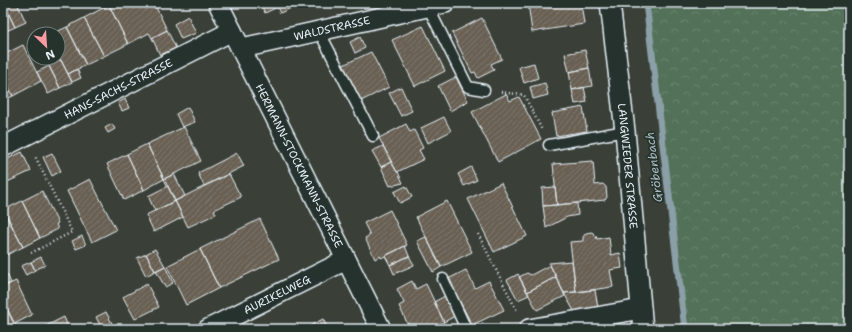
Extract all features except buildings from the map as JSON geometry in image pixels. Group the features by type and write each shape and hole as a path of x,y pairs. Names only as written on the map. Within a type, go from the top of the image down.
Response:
{"street":[{"name":"HERMANN-STOCKMANN-STRASSE","path":"218,3 242,48 381,329"},
{"name":"LANGWIEDER STRASSE","path":"610,3 625,131 644,329"},
{"name":"WALDSTRASSE","path":"242,48 436,5"},
{"name":"HANS-SACHS-STRASSE","path":"3,147 232,31"},
{"name":"AURIKELWEG","path":"208,329 346,260"},
{"path":"524,322 641,308"}],"lane":[{"path":"436,5 468,87 484,90"},
{"path":"319,30 373,136"},
{"path":"549,145 625,131"},
{"path":"443,279 466,329"}],"path":[{"path":"484,90 524,95 549,145"},
{"path":"26,136 72,232 31,253"},
{"path":"478,234 524,322"}],"green space":[{"path":"646,3 849,3 849,329 685,329"}],"waterway":[{"name":"Gröbenbach","path":"646,3 685,329"}]}
